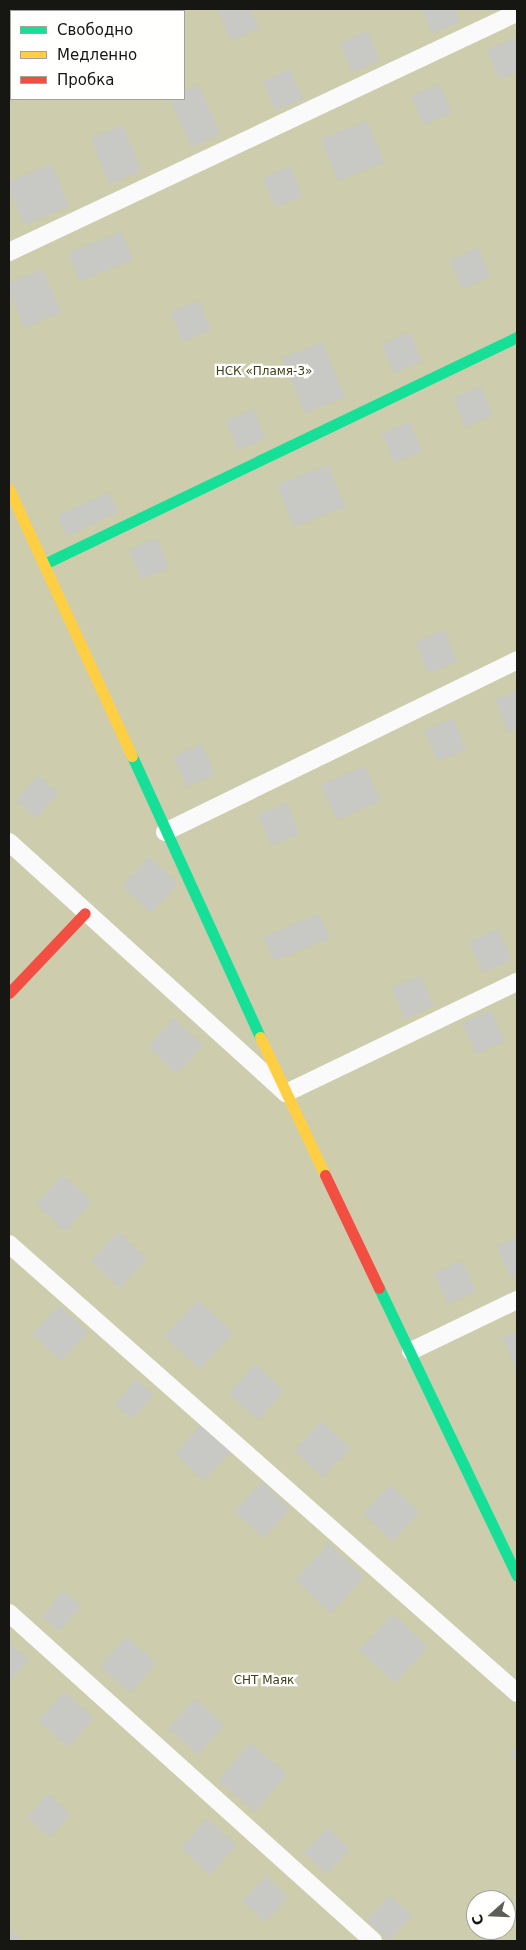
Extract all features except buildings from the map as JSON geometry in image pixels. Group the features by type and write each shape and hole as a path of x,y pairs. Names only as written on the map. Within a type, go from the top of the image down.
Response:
{"street":[{"path":"44,564 517,337"},
{"path":"9,488 286,1093 517,1576"},
{"path":"9,994 85,913"}],"lane":[{"path":"9,252 514,14"},
{"path":"166,832 517,660"},
{"path":"9,842 85,913 286,1093 517,982"},
{"path":"9,1244 517,1694"},
{"path":"411,1351 517,1300"},
{"path":"9,1613 372,1941"}],"green space":[{"path":"9,9 517,9 517,1941 9,1941"}],"traffic: fast":[{"path":"44,564 517,337"},
{"path":"132,756 260,1037"},
{"path":"379,1288 517,1576"}],"traffic: slow":[{"path":"9,489 132,756"},
{"path":"260,1037 325,1175"}],"traffic: jam":[{"path":"9,993 85,913"},
{"path":"325,1175 379,1288"}],"park label":[{"name":"НСК «Пламя-3»","path":"264,372"},
{"name":"СНТ Маяк","path":"264,1681"}]}
